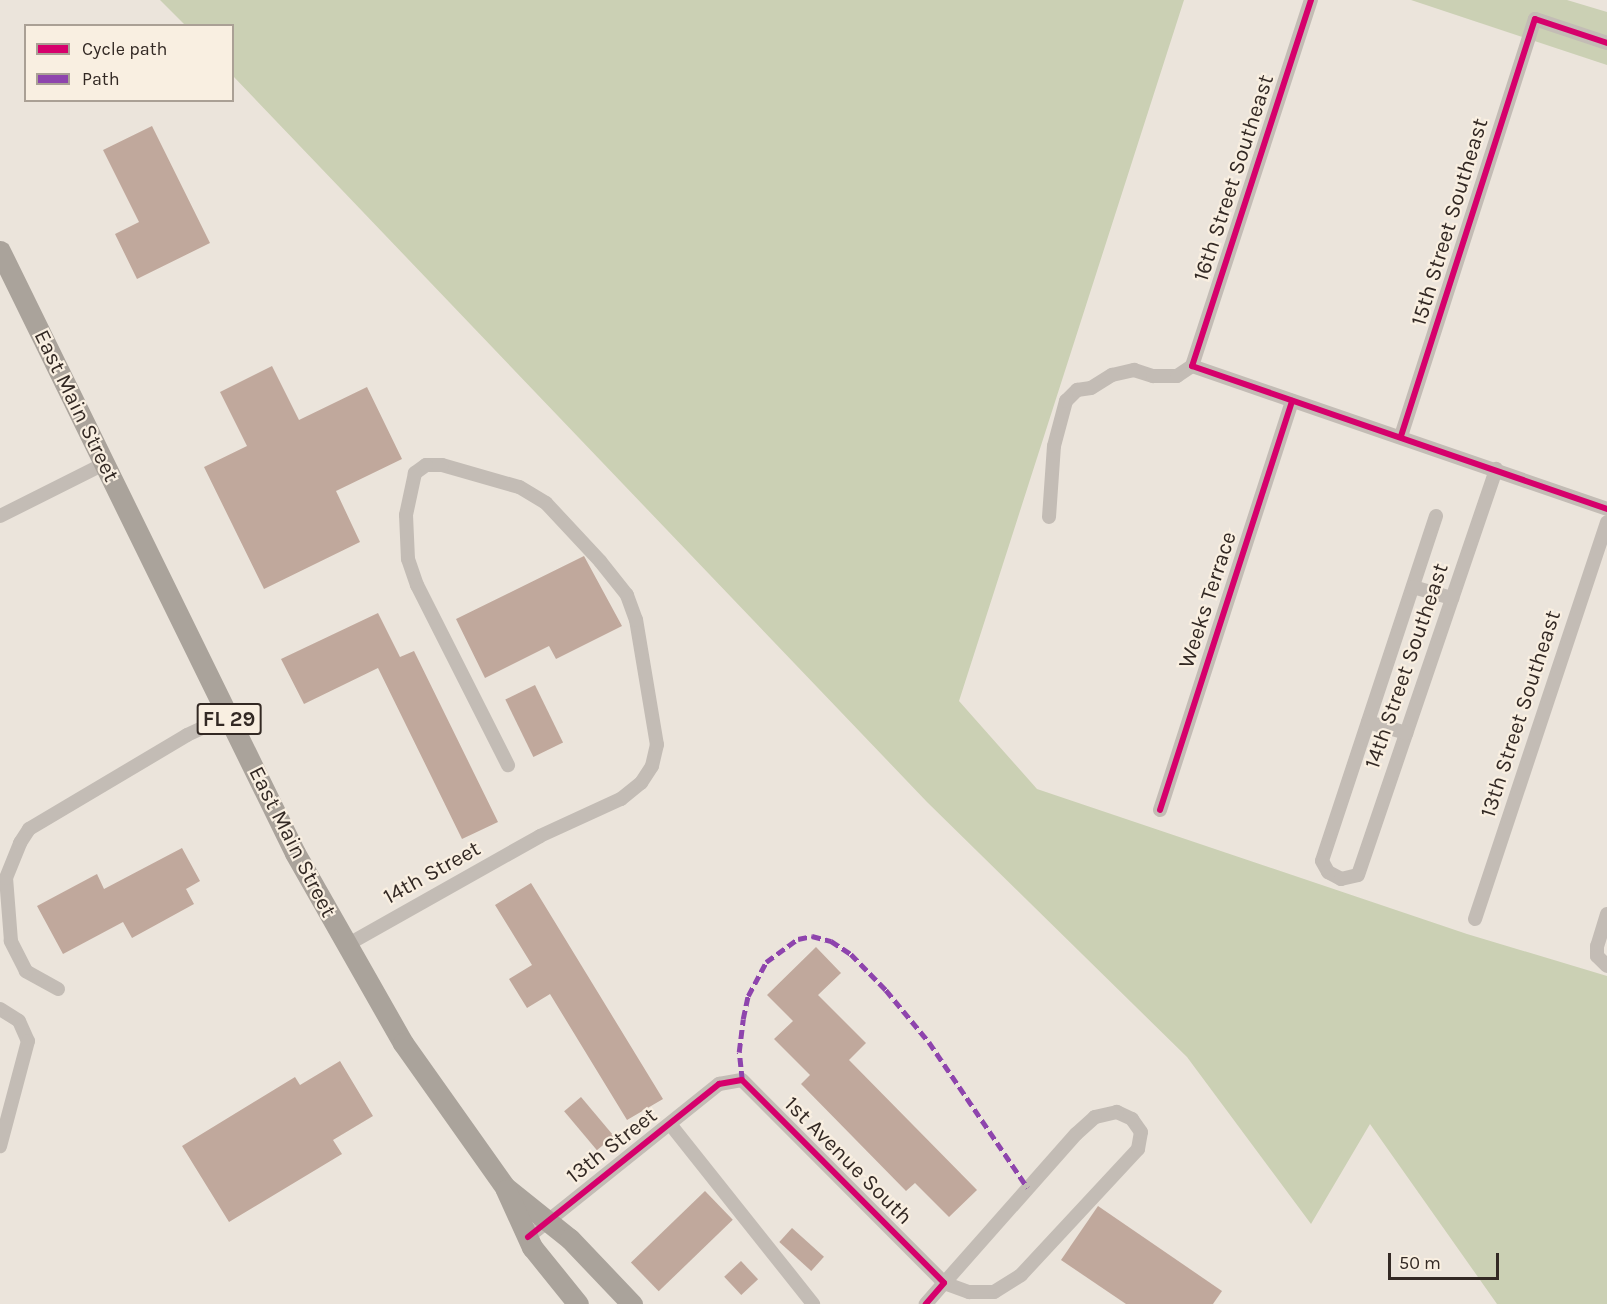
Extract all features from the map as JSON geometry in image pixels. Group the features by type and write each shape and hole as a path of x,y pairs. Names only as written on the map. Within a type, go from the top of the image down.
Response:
{"highway":[{"name":"East Main Street","path":"0,251 228,716 345,946 420,1071 505,1187 528,1237 578,1304"},
{"name":"East Main Street","path":"505,1187 548,1220 632,1304"}],"street":[{"name":"16th Street Southeast","path":"1192,366 1311,0"},
{"name":"15th Street Southeast","path":"1401,436 1535,19 1607,43"},
{"path":"1049,517 1054,446 1066,401 1077,390 1091,388 1112,375 1134,370 1177,376 1192,366 1401,436 1607,510"},
{"name":"Weeks Terrace","path":"1160,810 1292,401"},
{"path":"0,516 104,464"},
{"name":"14th Street","path":"345,946 540,836 621,799 641,783 652,766 657,745 636,620 627,595 546,503 519,487 490,477 426,465 415,473 408,507 408,559 417,585 508,765"},
{"name":"14th Street Southeast","path":"1368,722 1322,861 1328,873 1341,879 1358,875 1496,469"},
{"path":"1406,733 1368,722 1436,516"},
{"name":"13th Street Southeast","path":"1475,919 1607,522"},
{"path":"1413,587 1452,598"},
{"path":"58,989 26,971 11,941 6,878 20,843 29,830 187,735 228,716"},
{"path":"1607,914 1597,946 1597,956 1607,966"},
{"path":"0,1008 19,1021 28,1041 0,1146"},
{"name":"1st Avenue South","path":"719,1084 742,1080 944,1283"},
{"name":"13th Street","path":"528,1237 719,1084"},
{"path":"926,1304 944,1283 1095,1117 1117,1112 1132,1119 1141,1132 1138,1149 1021,1275 994,1292 969,1292 944,1283"},
{"path":"670,1124 813,1304"}],"green space":[{"path":"160,0 1184,0 959,701 1037,789 1467,934 1607,976 1607,1304 1497,1304 1370,1124 1311,1224 1187,1057 927,802 234,77 234,24 184,24"},
{"path":"1411,0 1567,0 1607,12 1607,65"}],"building":[{"path":"152,126 210,243 137,279 115,234 139,222 103,150"},
{"path":"272,366 299,420 367,387 402,459 336,491 360,542 264,589 204,467 247,446 220,392"},
{"path":"584,556 622,626 556,659 549,646 485,678 456,619"},
{"path":"378,613 400,657 414,651 498,822 462,839 378,668 304,704 281,659"},
{"path":"535,685 563,743 533,757 505,699"},
{"path":"182,848 200,881 186,889 194,904 132,938 123,922 63,954 37,906 97,874 104,889"},
{"path":"531,883 663,1099 627,1120 550,994 527,1008 509,979 532,965 495,905"},
{"path":"816,947 841,973 818,995 866,1043 849,1060 977,1190 949,1217 915,1183 906,1191 801,1084 810,1075 774,1039 793,1021 767,995"},
{"path":"340,1061 373,1116 333,1140 342,1154 229,1222 182,1146 295,1077 300,1085"},
{"path":"581,1097 614,1136 597,1150 564,1111"},
{"path":"705,1191 733,1220 659,1291 631,1263"},
{"path":"1098,1206 1222,1291 1213,1304 1126,1304 1061,1260"},
{"path":"792,1228 824,1257 811,1271 779,1242"},
{"path":"741,1261 758,1279 741,1295 724,1277"}],"marked path":[{"path":"742,1080 739,1052 743,1019 748,996 766,962 798,939 812,936 831,941 851,954 886,990 929,1042 1028,1188"}],"cycle path":[{"path":"1311,0 1192,366 1607,509"},
{"path":"1401,436 1535,19 1607,43"},
{"path":"1160,810 1292,401"},
{"path":"528,1237 719,1084 742,1080 944,1283 926,1304"}]}
